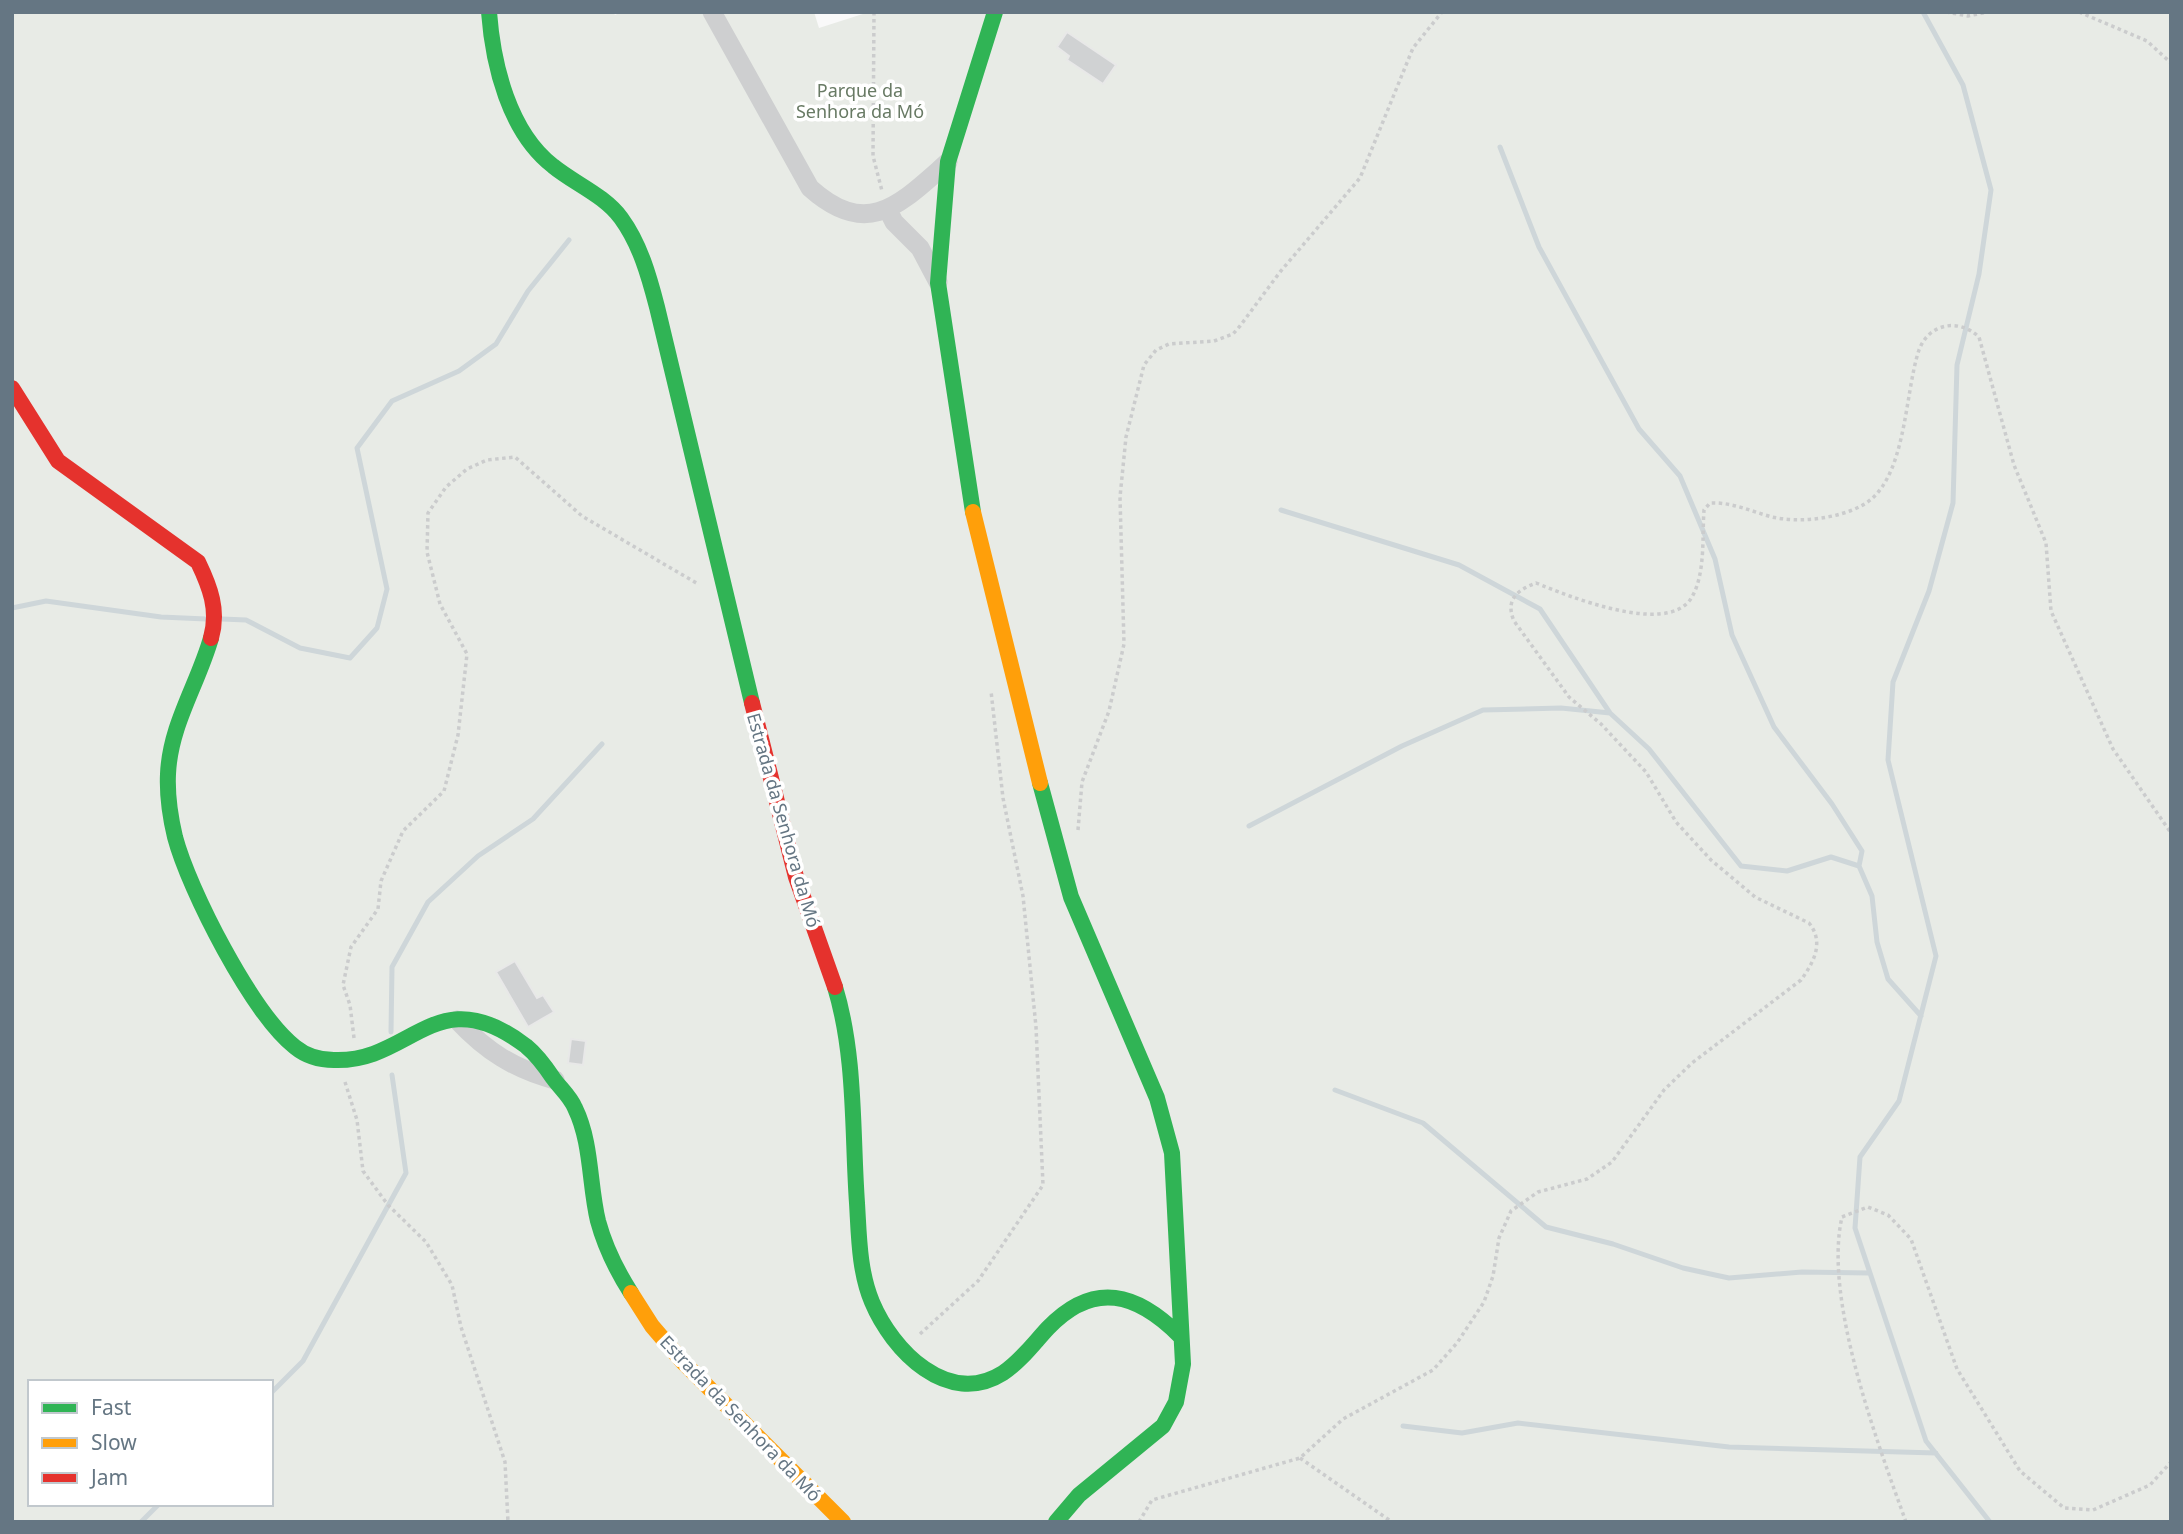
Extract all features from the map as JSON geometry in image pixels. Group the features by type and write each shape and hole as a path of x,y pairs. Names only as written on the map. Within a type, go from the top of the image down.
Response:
{"street":[{"name":"Estrada da Senhora da Mó","path":"489,12 497,61 524,133 542,157 620,215 647,274 724,598 802,900 832,975 845,1027 859,1246 869,1296 917,1366 933,1377 966,1384 992,1380 1025,1355 1064,1312 1080,1303 1109,1297 1128,1298 1147,1306 1180,1336"},
{"path":"712,12 810,188 825,202 850,214 872,215 888,210 948,162"},
{"path":"995,12 948,162 938,283 968,489 1008,662 1071,897 1157,1098 1172,1153 1182,1378 1169,1418 1156,1434 1079,1495 1056,1522"},
{"path":"888,210 894,222 920,248 938,283"},
{"name":"Estrada da Senhora da Mó","path":"12,388 58,461 198,562 211,582 217,608 211,641 170,751 170,820 178,852 209,921 279,1033 303,1053 338,1061 386,1050 434,1022 457,1020 500,1059 526,1072 555,1080 573,1103 581,1122 601,1233 615,1266 645,1317 680,1360 843,1522"}],"path":[{"path":"874,12 873,156 888,210"},
{"path":"1235,12 1243,12"},
{"path":"1078,837 1082,782 1109,711 1124,644 1120,497 1126,437 1144,365 1157,350 1169,344 1214,341 1233,334 1240,326 1279,272 1360,178 1413,48 1442,12"},
{"path":"1946,12 1968,16 1988,12"},
{"path":"2079,12 2147,41 2171,63"},
{"path":"1139,1522 1152,1500 1300,1458 1343,1419 1433,1370 1457,1343 1484,1302 1493,1276 1499,1238 1511,1211 1538,1192 1587,1179 1612,1162 1664,1090 1692,1063 1801,980 1814,961 1817,949 1815,930 1810,923 1755,897 1711,860 1676,822 1646,772 1601,723 1569,697 1514,621 1510,610 1513,597 1521,588 1536,583 1629,614 1671,613 1689,601 1696,585 1704,510 1710,503 1726,502 1774,517 1802,520 1845,513 1862,505 1878,495 1894,462 1920,348 1932,330 1951,324 1971,329 1979,337 2014,465 2046,544 2051,611 2113,749 2171,833"},
{"path":"359,1058 350,1005 343,985 351,947 378,909 381,881 403,831 444,791 458,735 467,654 440,604 427,552 428,513 446,487 467,469 487,460 515,457 582,516 724,598"},
{"path":"903,1349 978,1281 1043,1185 1036,1027 1023,896 1003,798 990,694 997,676 1008,662"},
{"path":"338,1061 357,1120 363,1171 388,1205 426,1242 452,1285 461,1327 505,1462 508,1522"},
{"path":"1906,1522 1865,1411 1842,1297 1838,1237 1842,1217 1868,1207 1888,1215 1911,1239 1957,1369 2020,1471 2064,1508 2093,1510 2150,1485 2171,1462"},
{"path":"1300,1458 1392,1522"}],"green space":[{"name":"Parque da Senhora da Mó","path":"12,12 613,12 615,15 621,12 814,12 819,28 869,12 2171,12 2171,1522 12,1522"}],"building":[{"path":"1067,32 1116,65 1103,84 1067,60 1069,56 1057,47"},
{"path":"515,961 537,998 543,995 554,1012 528,1027 496,972"},
{"path":"571,1039 586,1041 583,1065 568,1063"}],"waterway":[{"path":"1923,12 1963,85 1991,190 1979,274 1957,365 1953,503 1929,591 1893,682 1888,760 1936,956 1899,1101 1860,1157 1855,1228 1926,1441 1990,1522"},
{"path":"1500,147 1539,247 1639,429 1680,476 1715,559 1732,635 1774,727 1832,804 1862,851 1859,866"},
{"path":"222,619 246,620 300,648 350,658 377,628 387,589 357,448 392,401 459,371 496,344 528,291 569,240"},
{"path":"1281,510 1459,565 1540,609 1610,713 1649,749 1741,866 1787,871 1831,857 1859,866 1872,896 1877,942 1888,979 1921,1016"},
{"path":"12,608 46,601 161,617 206,619"},
{"path":"1249,826 1402,746 1483,710 1561,708 1610,713"},
{"path":"391,1032 392,967 428,902 478,856 533,819 602,744"},
{"path":"273,1391 303,1361 406,1173 392,1075"},
{"path":"1335,1090 1423,1123 1546,1227 1613,1244 1683,1268 1729,1278 1802,1272 1869,1273"},
{"path":"1403,1426 1462,1433 1518,1423 1729,1447 1936,1453"},
{"path":"141,1522 157,1506"}],"traffic: fast":[{"path":"489,12 499,75 514,116 525,135 553,166 614,210 628,228 643,261 657,307 752,703"},
{"path":"973,512 938,283 948,162 995,12"},
{"path":"211,638 174,739 168,774 168,798 182,860 208,918 242,980 278,1030 299,1050 318,1058 334,1060 361,1057 446,1021 469,1020 495,1027 526,1046 541,1061 575,1108 587,1149 601,1231 612,1259 631,1293"},
{"path":"1040,783 1071,897 1157,1098 1172,1153 1183,1364 1176,1402 1163,1426 1079,1495 1056,1522"},
{"path":"835,987 850,1067 859,1241 864,1278 881,1320 908,1355 924,1369 943,1379 962,1383 982,1382 1010,1368 1065,1313 1082,1303 1099,1298 1131,1302 1164,1321 1180,1336"}],"traffic: slow":[{"path":"973,512 1040,783"},
{"path":"631,1293 652,1326 682,1361 843,1522"}],"traffic: jam":[{"path":"12,388 58,461 198,562 214,608 211,638"},
{"path":"752,703 796,877 835,987"}]}
